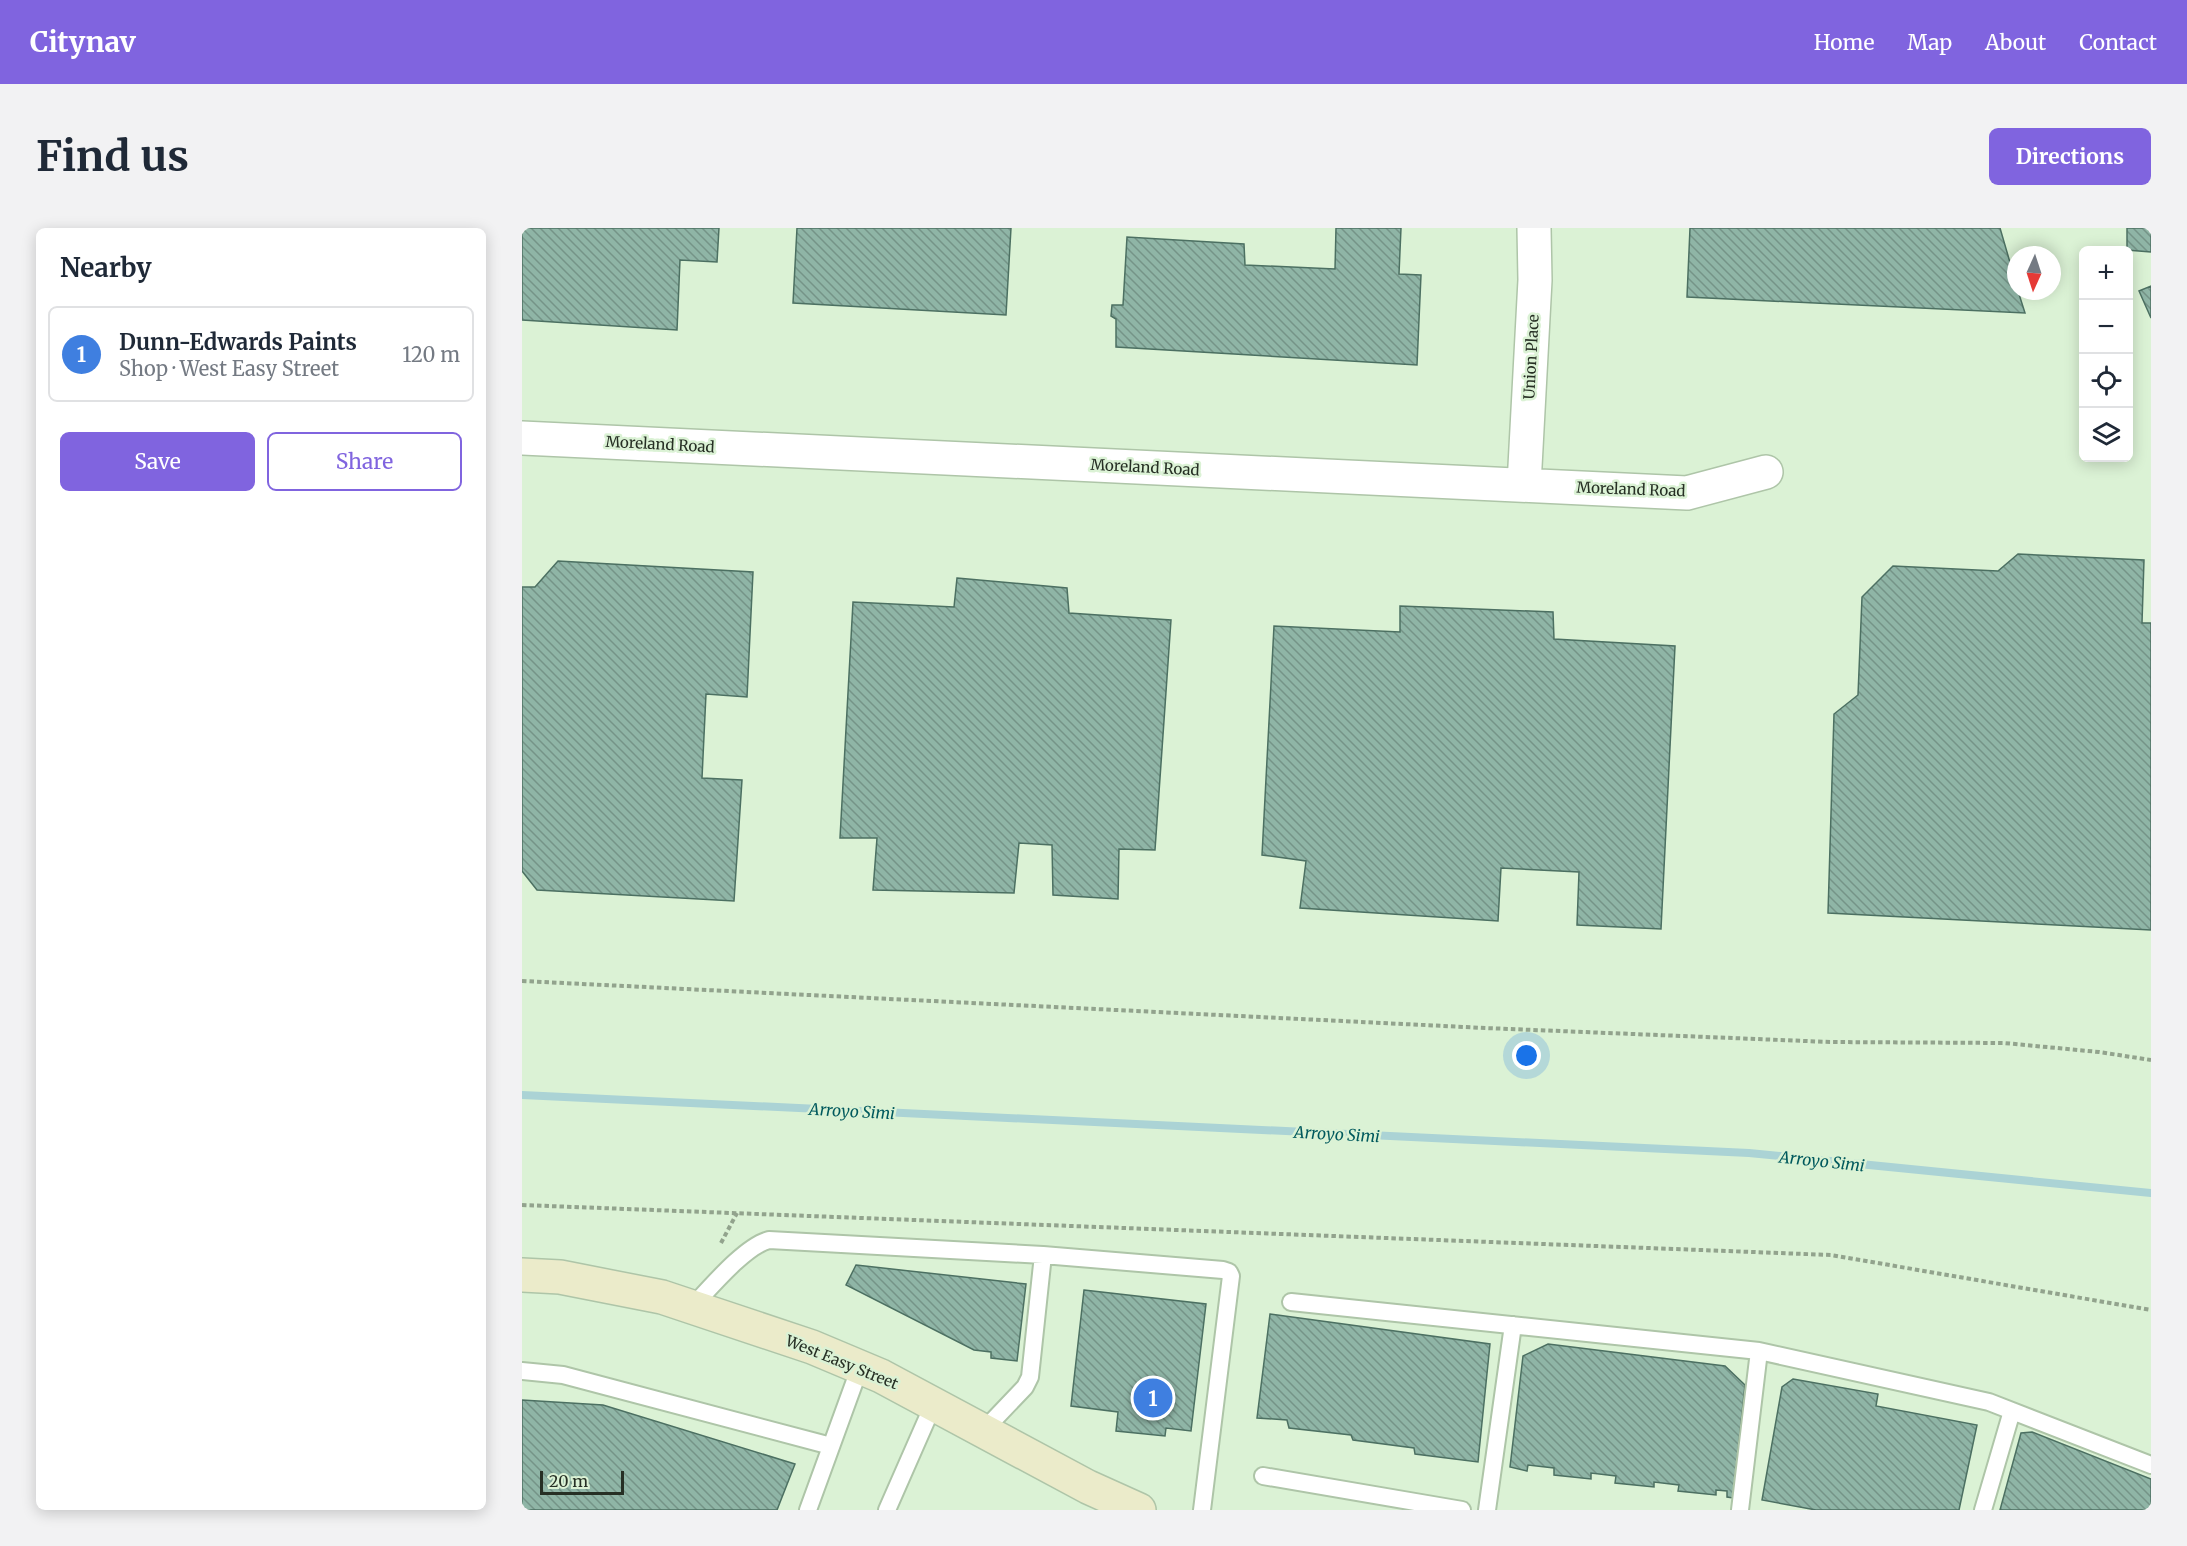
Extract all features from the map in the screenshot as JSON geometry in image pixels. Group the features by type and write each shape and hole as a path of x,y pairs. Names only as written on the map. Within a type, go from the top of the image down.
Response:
{"street":[{"name":"Union Place","path":"1524,485 1535,280 1534,228"},
{"name":"Moreland Road","path":"522,438 1687,493 1766,472"},
{"name":"West Easy Street","path":"522,1275 560,1277 662,1297 812,1347 934,1402 1088,1487 1139,1510"}],"lane":[{"path":"692,1307 728,1269 763,1242 769,1240 1043,1255 1229,1272 1231,1276 1202,1510"},
{"path":"984,1430 1025,1387 1030,1377 1043,1255"},
{"path":"1292,1302 1759,1351 1989,1402 2151,1465"},
{"path":"1487,1510 1513,1325"},
{"path":"1740,1510 1759,1351"},
{"path":"808,1510 860,1367"},
{"path":"522,1371 563,1375 831,1446"},
{"path":"887,1510 934,1402"},
{"path":"1983,1510 2012,1411"},
{"path":"1263,1476 1462,1510"}],"path":[{"path":"522,981 1508,1029 1830,1042 2004,1043 2099,1052 2151,1060"},
{"path":"522,1205 1831,1256 2151,1310"},
{"path":"716,1252 737,1213"}],"building":[{"path":"522,228 719,228 717,262 680,260 677,330 522,320"},
{"path":"797,228 1011,228 1006,315 793,303"},
{"path":"1336,228 1401,228 1399,274 1421,275 1417,365 1116,347 1116,319 1111,316 1112,305 1123,305 1127,237 1244,244 1245,265 1335,269"},
{"path":"1690,228 2000,228 2007,252 2007,300 2021,300 2025,313 1687,297"},
{"path":"2127,228 2151,228 2151,252 2133,250 2133,246 2127,246"},
{"path":"2151,286 2151,318 2139,291"},
{"path":"2018,554 2144,560 2142,623 2151,623 2151,930 1828,913 1834,714 1858,695 1862,597 1893,566 1998,571"},
{"path":"558,561 753,572 747,697 706,694 702,778 742,780 734,901 537,890 522,871 522,587 535,587"},
{"path":"957,578 1067,588 1069,613 1171,620 1155,850 1119,849 1118,899 1053,895 1052,845 1019,843 1014,893 873,890 877,838 840,838 853,602 954,607"},
{"path":"1400,606 1553,612 1554,639 1675,646 1661,929 1577,925 1579,872 1501,868 1498,921 1300,908 1306,861 1262,855 1274,626 1400,632"},
{"path":"856,1265 1026,1284 1017,1361 991,1358 991,1352 974,1350 846,1285"},
{"path":"1084,1290 1206,1304 1191,1431 1166,1428 1165,1436 1116,1431 1118,1412 1071,1406"},
{"path":"1270,1314 1490,1344 1478,1462 1415,1454 1414,1448 1353,1440 1351,1435 1289,1428 1287,1420 1257,1418"},
{"path":"1548,1344 1725,1366 1745,1385 1733,1498 1727,1497 1727,1491 1716,1490 1716,1495 1678,1491 1679,1485 1654,1482 1654,1487 1615,1483 1616,1476 1591,1473 1591,1479 1554,1475 1554,1468 1528,1465 1527,1471 1510,1467 1523,1356"},
{"path":"1793,1379 1878,1394 1876,1406 1977,1425 1959,1510 1816,1510 1762,1500 1782,1387"},
{"path":"522,1400 603,1405 795,1464 777,1510 522,1510"},
{"path":"2032,1432 2151,1479 2151,1510 2000,1510 2021,1433"}],"waterway":[{"name":"Arroyo Simi","path":"522,1095 1749,1153 2151,1193"}],"place":[{"name":"Dunn-Edwards Paints","path":"1153,1398"}]}
